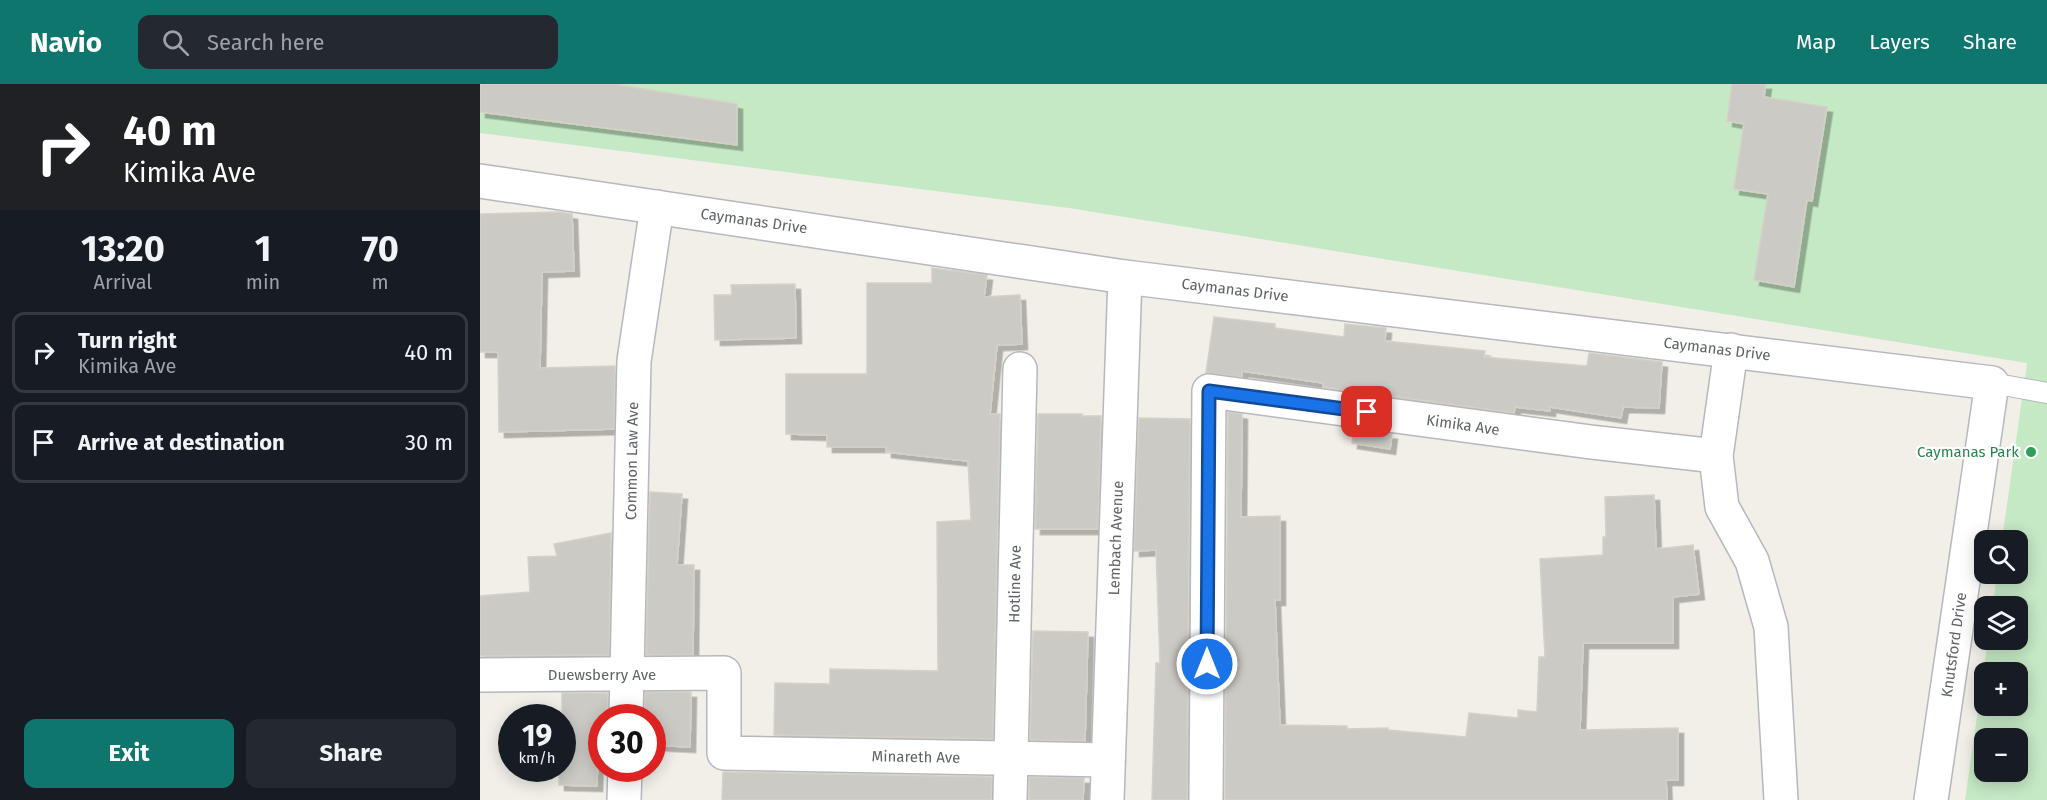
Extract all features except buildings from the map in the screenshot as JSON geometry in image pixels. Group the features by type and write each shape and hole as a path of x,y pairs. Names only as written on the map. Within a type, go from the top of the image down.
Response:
{"street":[{"name":"Caymanas Drive","path":"480,181 1125,277 1992,382"},
{"name":"Common Law Ave","path":"626,704 634,361 657,207"},
{"name":"Lembach Avenue","path":"1107,800 1125,277"},
{"path":"1731,350 1716,456 1722,507 1752,561 1771,627 1781,800"},
{"name":"Hotline Ave","path":"1010,800 1020,369"},
{"name":"Knutsford Drive","path":"1931,800 1992,382"},
{"name":"Kimika Ave","path":"1206,800 1209,391 1592,442 1716,456"},
{"name":"Duewsberry Ave","path":"480,675 724,674 724,753"},
{"name":"Minareth Ave","path":"724,753 1107,760"},
{"path":"624,800 625,782"}],"lane":[{"path":"1992,382 2047,393"}],"green space":[{"name":"Caymanas Park","path":"480,84 2047,84 2047,800 1965,800 1974,737 1974,782 2028,782 2028,728 1975,728 1977,716 2028,716 2028,662 1985,662 1986,650 2028,650 2028,596 1994,596 1996,584 2028,584 2028,530 2003,530 2027,363 1069,208 480,133"}],"place":[{"name":"Caymanas Park","path":"2031,452"}],"route":[{"path":"1207,664 1209,391 1367,412"}]}
